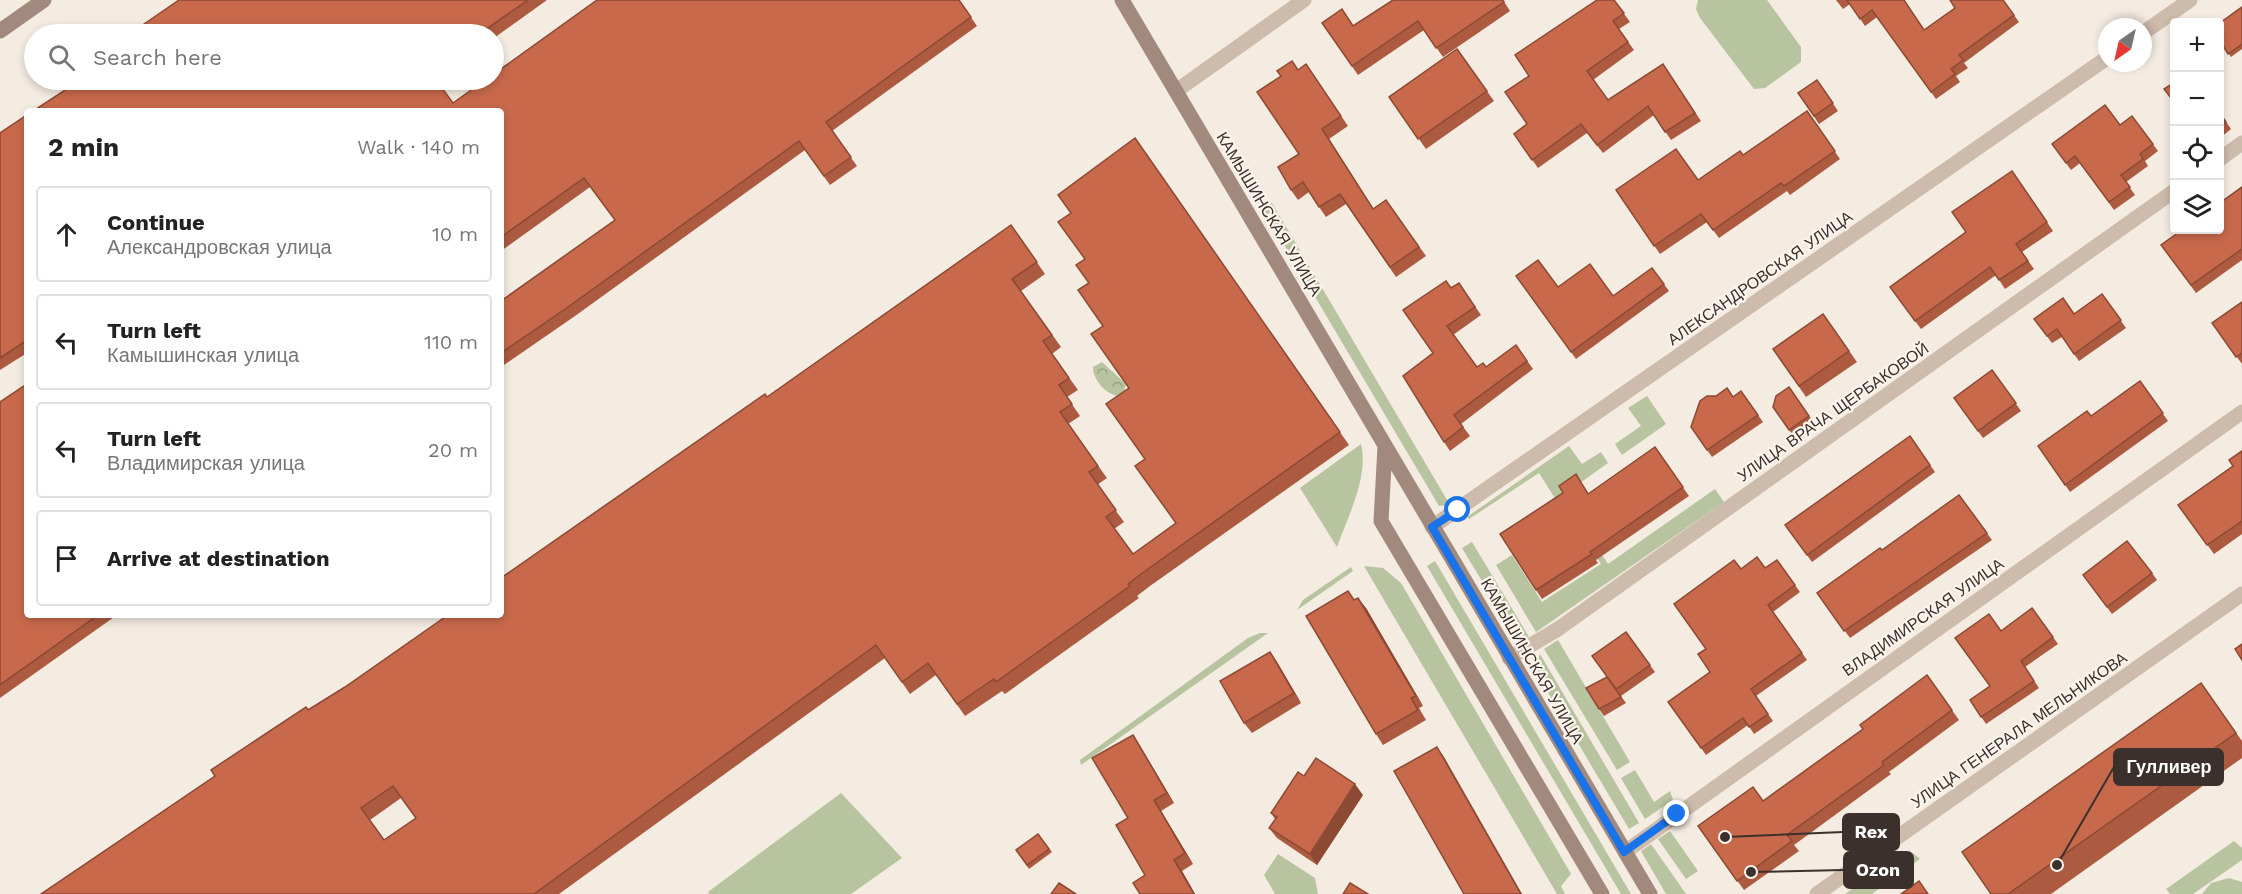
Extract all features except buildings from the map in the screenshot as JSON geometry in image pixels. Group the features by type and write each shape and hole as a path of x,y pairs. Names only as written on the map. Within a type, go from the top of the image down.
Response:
{"street":[{"path":"0,31 44,0"},
{"name":"КАМЫШИНСКАЯ УЛИЦА","path":"1122,0 1650,894"},
{"path":"1176,91 1304,0"},
{"path":"2152,27 2190,0"},
{"name":"АЛЕКСАНДРОВСКАЯ УЛИЦА","path":"1432,527 2098,64"},
{"path":"2224,156 2242,143"},
{"name":"УЛИЦА ВРАЧА ЩЕРБАКОВОЙ","path":"1509,658 1558,629 2170,195"},
{"name":"ВЛАДИМИРСКАЯ УЛИЦА","path":"1624,852 2242,412"},
{"path":"1385,446 1381,521 1602,894"},
{"name":"УЛИЦА ГЕНЕРАЛА МЕЛЬНИКОВА","path":"1817,894 2242,594"}],"green space":[{"path":"1698,0 1767,0 1801,47 1801,62 1765,88 1754,89 1700,18 1696,9"},
{"path":"1272,203 1450,505 1439,506 1263,209"},
{"path":"1102,362 1126,384 1124,392 1119,396 1105,390 1095,377 1093,367"},
{"path":"1647,396 1666,424 1622,455 1615,444 1641,426 1628,408"},
{"path":"1361,444 1363,457 1360,483 1337,547 1300,488"},
{"path":"1569,446 1582,464 1601,452 1608,463 1563,495 1608,564 1715,489 1724,502 1536,632 1496,565 1512,555 1542,602 1601,564 1561,502 1558,503 1539,473 1469,519 1467,517"},
{"path":"1472,542 1529,637 1526,639 1514,634 1462,548"},
{"path":"1435,561 1631,894 1621,894 1427,566"},
{"path":"1364,566 1383,568 1401,583 1571,874 1561,886 1565,894 1557,894"},
{"path":"1351,567 1353,571 1297,610 1303,600"},
{"path":"1260,633 1268,633 1081,765 1080,760 1084,757 1248,638"},
{"path":"1558,640 1630,762 1617,770 1544,649"},
{"path":"1540,654 1639,823 1629,829 1534,669"},
{"path":"1635,770 1654,802 1670,791 1673,800 1645,819 1621,778"},
{"path":"841,793 902,858 851,894 709,894 708,892"},
{"path":"1670,831 1698,871 1686,879 1658,839"},
{"path":"2234,841 2242,848 2242,860 2193,894 2170,894 2166,889"},
{"path":"1651,844 1686,894 1666,894 1641,851"},
{"path":"1913,853 1920,859 1872,894 1845,894 1896,858"},
{"path":"1278,854 1315,878 1318,894 1275,894 1264,875"},
{"path":"2229,878 2242,882 2242,894 2202,894 2211,883"}],"place":[{"name":"Rex","path":"1725,837"},
{"name":"Гулливер","path":"2057,865"},
{"name":"Ozon","path":"1751,872"}],"route":[{"path":"1458,510 1432,527 1624,852 1677,814"}]}
